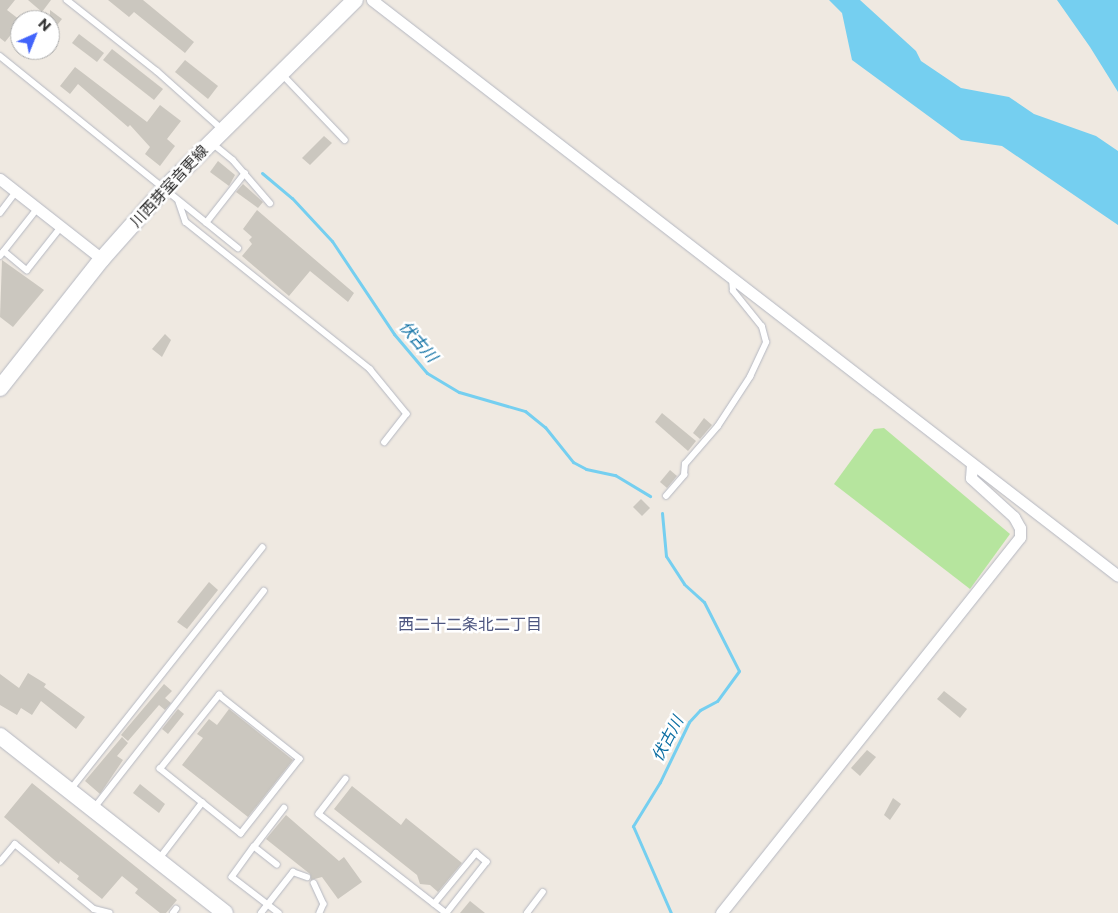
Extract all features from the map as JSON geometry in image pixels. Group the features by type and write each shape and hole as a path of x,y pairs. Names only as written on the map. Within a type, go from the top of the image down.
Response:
{"main road":[{"name":"川西芽室音更線","path":"0,388 102,259 165,188 222,129 355,0"},
{"path":"0,736 158,861 215,910"}],"street":[{"path":"372,0 1118,576"},
{"path":"0,179 102,259"},
{"path":"721,913 1020,537 1020,528 1014,517 971,478 972,464"}],"lane":[{"path":"66,0 157,71 222,129"},
{"path":"0,56 238,248"},
{"path":"281,72 346,140"},
{"path":"210,141 245,173 270,203"},
{"path":"206,223 245,173"},
{"path":"0,213 16,192"},
{"path":"179,202 186,222 370,369 407,414 385,442"},
{"path":"37,209 2,254 27,270 61,227"},
{"path":"666,496 684,475 685,464 718,426 750,377 766,342 762,327 733,291 732,279"},
{"path":"70,791 262,548"},
{"path":"93,810 264,591"},
{"path":"219,695 300,759 241,834 202,803 160,769 219,695"},
{"path":"346,779 319,814 434,904 446,913 487,862 476,853 434,904"},
{"path":"158,861 202,803"},
{"path":"279,913 232,877 284,808"},
{"path":"0,862 15,844 94,909 110,913"},
{"path":"254,847 277,865"},
{"path":"261,913 293,872 307,876"},
{"path":"314,883 324,904 320,913"},
{"path":"527,913 543,892"}],"green space":[{"path":"884,428 1010,534 970,589 834,484 874,429"}],"water":[{"path":"829,0 860,0 916,51 921,61 961,88 1009,97 1034,114 1096,136 1118,151 1118,225 1002,146 961,140 852,60 842,13"},
{"path":"1057,0 1118,0 1118,92 1090,47"}],"building":[{"path":"0,0 15,0 7,10 10,12 10,36 5,42 0,38"},
{"path":"28,0 51,0 44,10 40,10"},
{"path":"108,0 143,0 194,42 185,53 134,12 129,17"},
{"path":"79,34 104,53 97,62 72,43"},
{"path":"112,49 163,89 154,100 103,60"},
{"path":"185,60 218,86 208,99 175,72"},
{"path":"75,67 147,122 160,105 181,121 167,139 175,146 160,166 145,154 150,147 130,125 128,127 78,84 70,94 60,86"},
{"path":"324,136 332,143 310,165 302,158"},
{"path":"218,161 235,175 229,186 210,172"},
{"path":"243,184 263,202 258,208 236,192"},
{"path":"257,210 354,293 348,302 310,271 289,296 242,256 252,244 249,240 252,237 243,229"},
{"path":"2,260 44,290 13,327 0,317"},
{"path":"165,334 171,340 162,357 152,349"},
{"path":"662,413 696,441 688,451 655,422"},
{"path":"704,418 712,425 700,439 693,433"},
{"path":"670,470 677,476 667,488 660,482"},
{"path":"641,499 650,508 642,516 633,507"},
{"path":"209,582 218,590 187,629 177,622"},
{"path":"28,673 46,684 44,687 85,717 76,729 41,701 32,715 21,708 17,715 0,705 0,674 19,688"},
{"path":"164,684 172,691 165,698 171,703 165,710 159,705 128,741 121,735"},
{"path":"944,691 967,709 960,718 937,699"},
{"path":"178,709 184,714 168,734 162,729"},
{"path":"229,709 293,760 248,817 182,765 203,738 197,734 209,719 217,725"},
{"path":"122,737 128,743 117,756 123,760 100,794 85,781"},
{"path":"867,750 876,757 860,776 851,768"},
{"path":"32,783 177,900 166,913 160,913 135,893 138,889 122,876 102,899 77,879 79,876 60,861 59,864 4,817"},
{"path":"140,784 165,804 159,813 133,793"},
{"path":"352,786 401,825 406,818 462,863 438,892 430,885 420,884 417,875 334,809"},
{"path":"893,798 901,804 890,820 884,815"},
{"path":"286,815 339,861 344,857 362,882 338,899 322,877 311,880 310,874 266,839"},
{"path":"470,901 485,913 460,913"}],"waterway":[{"name":"伏古川","path":"262,173 292,198 332,241 394,334 427,373 459,392 525,411 545,427 573,462 586,469 615,475 650,496"},
{"name":"伏古川","path":"662,513 666,556 684,584 704,602 739,671 717,701 700,710 689,722 660,782 633,826 671,913"}],"district":[{"name":"西二十二条北二丁目","path":"470,625"}]}
